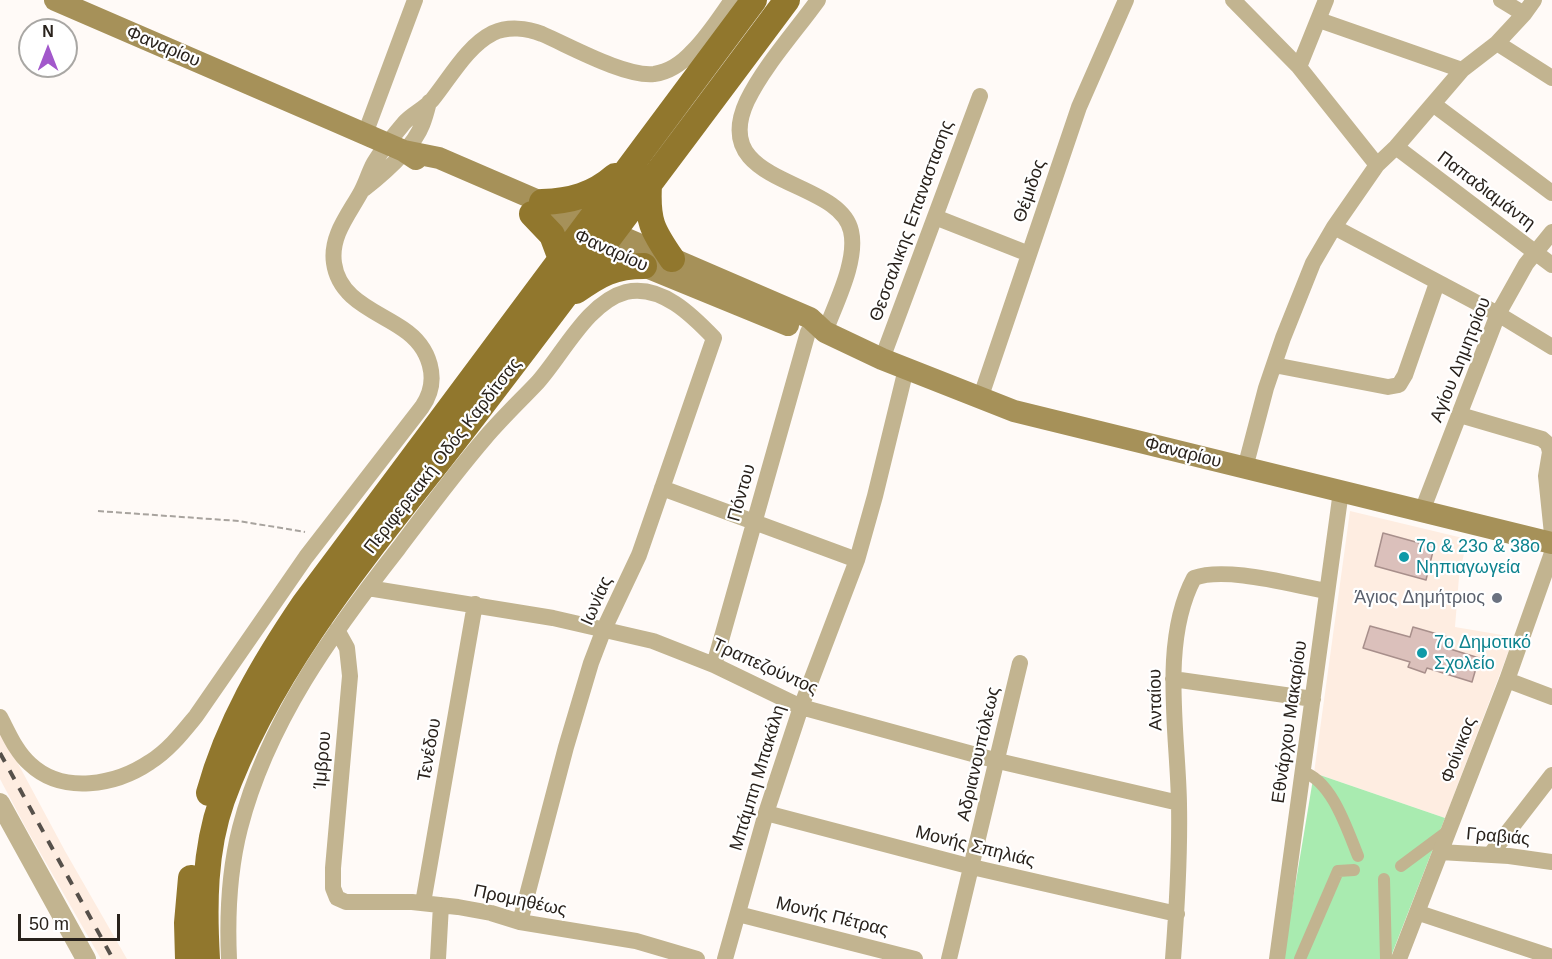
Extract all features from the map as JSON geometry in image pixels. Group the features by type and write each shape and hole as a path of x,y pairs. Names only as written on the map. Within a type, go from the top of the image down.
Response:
{"main road":[{"name":"Φαναρίου","path":"55,0 396,148 436,163 607,240 672,259 810,318 817,332"},
{"name":"Περιφερειακή Οδός Καρδίτσας","path":"188,959 189,896 201,821 223,750 266,661 304,604 754,0"},
{"name":"Περιφερειακή Οδός Καρδίτσας","path":"207,959 206,893 211,842 227,787 270,697 294,656 336,597 787,0"},
{"path":"561,259 537,208 592,192 638,156"},
{"path":"649,185 647,208 650,224 672,259"},
{"name":"Φαναρίου","path":"607,240 644,266 1014,411 1552,543"},
{"path":"563,299 604,273 618,268 644,266"}],"street":[{"path":"365,134 415,0"},
{"path":"0,717 24,758 52,778 78,783 96,783 116,779 152,761 168,748 191,722 322,536 422,408 429,397 432,384 430,362 406,331 354,298 343,286 336,271 334,256 338,235 361,191 387,170 396,148 421,128 429,102 474,48 491,34 504,30 536,31 625,70 647,74 663,72 679,63 693,51 732,0"},
{"name":"Πόντου","path":"714,665 754,522 817,332 851,257 851,229 841,213 829,202 773,175 757,164 745,149 741,131 742,116 753,90 818,0"},
{"name":"Θέμιδος","path":"981,399 1079,106 1126,0"},
{"path":"1233,0 1299,67 1377,165"},
{"path":"1299,67 1326,0"},
{"path":"1245,468 1274,365 1313,262 1377,165 1396,147 1462,70 1497,43 1529,7 1500,0"},
{"path":"1319,20 1462,70"},
{"path":"1497,43 1552,78"},
{"name":"Θεσσαλικης Επαναστασης","path":"882,359 980,96"},
{"path":"1433,104 1552,193"},
{"name":"Παπαδιαμάντη","path":"1396,147 1552,265"},
{"path":"935,217 1029,254"},
{"path":"1334,227 1498,314 1552,347"},
{"name":"Αγίου Δημητρίου","path":"1422,511 1498,314 1534,252 1552,232"},
{"path":"1274,365 1382,386 1399,385 1405,375 1437,283"},
{"name":"Ιωνίας","path":"368,588 483,440 543,375 592,313 607,301 635,291 660,296 681,308 714,338 639,555 604,629 572,722 520,922"},
{"name":"Μπάμπη Μπακάλη","path":"725,959 766,813 801,707 858,560 906,369"},
{"path":"1460,415 1542,439 1548,444 1550,452 1546,476 1552,534"},
{"path":"662,488 858,560"},
{"name":"Εθνάρχου Μακαρίου","path":"1276,959 1341,491"},
{"name":"Φοίνικος","path":"1399,959 1419,913 1440,852 1507,680 1552,553"},
{"name":"Ανταίου","path":"1173,959 1177,914 1179,803 1173,679 1182,604 1194,578 1203,574 1229,574 1327,591"},
{"path":"229,959 228,919 234,864 240,830 250,796 268,750 295,696 368,588"},
{"name":"Τραπεζούντος","path":"368,588 475,604 604,629 671,647 801,707 998,761 1179,803"},
{"name":"Τενέδου","path":"423,903 475,604"},
{"name":"Ίμβρου","path":"335,896 333,868 350,676 347,648 338,630"},
{"name":"Αδριανουπόλεως","path":"949,959 1020,663"},
{"path":"1173,679 1313,699"},
{"path":"1507,680 1552,697"},
{"path":"1303,772 1320,781 1334,801 1358,856"},
{"path":"1490,855 1552,775"},
{"path":"0,802 86,959"},
{"name":"Μονής Σπηλιάς","path":"766,813 972,867 1177,914"},
{"path":"1401,866 1449,830"},
{"name":"Γραβιάς","path":"1440,852 1552,862"},
{"path":"1300,959 1338,871 1354,870"},
{"path":"1384,879 1386,959"},
{"name":"Προμηθέως","path":"335,896 346,902 423,903 491,913 520,922 636,941 697,959"},
{"path":"438,959 441,905"},
{"path":"1419,913 1552,957"},
{"name":"Μονής Πέτρας","path":"738,914 915,959"}],"path":[{"path":"98,511 239,521 322,536"}],"shaded area":[{"path":"1350,511 1467,539 1459,577 1455,627 1514,637 1445,818 1314,773"},
{"path":"0,730 65,851 127,959 101,959 26,828 0,779"}],"green space":[{"path":"1314,773 1445,818 1390,959 1283,959"}],"building":[{"name":"7ο & 23ο & 38ο Νηπιαγωγεία","path":"1383,533 1434,547 1426,580 1375,566"},
{"name":"7ο Δημοτικό Σχολείο","path":"1370,626 1410,637 1413,627 1451,638 1447,648 1479,658 1472,682 1427,668 1425,673 1408,667 1410,662 1363,648"}],"railway":[{"path":"0,753 113,959"}],"place":[{"name":"7ο & 23ο & 38ο Νηπιαγωγεία","path":"1404,557"},
{"name":"Άγιος Δημήτριος","path":"1497,598"},
{"name":"7ο Δημοτικό Σχολείο","path":"1422,653"}]}
